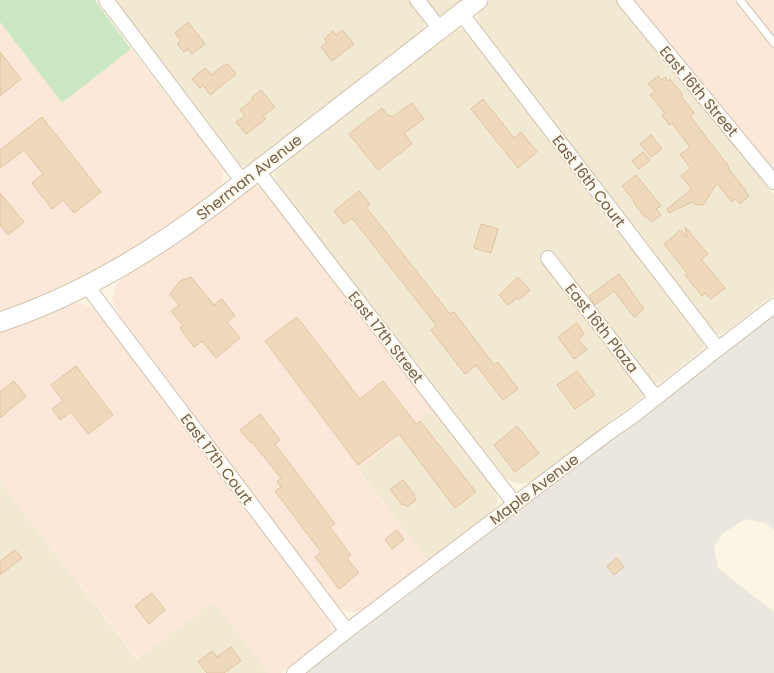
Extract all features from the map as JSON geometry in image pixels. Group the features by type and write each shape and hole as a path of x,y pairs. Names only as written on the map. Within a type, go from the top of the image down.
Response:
{"street":[{"name":"East 17th Street","path":"106,0 515,504"},
{"path":"417,0 440,30"},
{"name":"Sherman Avenue","path":"0,322 46,305 87,286 173,234 203,213 478,0"},
{"name":"East 16th Street","path":"624,0 774,182"},
{"name":"East 16th Court","path":"461,13 718,348"},
{"name":"East 16th Plaza","path":"548,258 656,398"},
{"name":"East 17th Court","path":"87,286 347,632"},
{"name":"Maple Avenue","path":"294,673 774,306"}],"lane":[{"path":"740,0 774,43"}],"shaded area":[{"path":"113,0 408,0 424,20 424,27 421,32 250,165 244,166 235,160"},
{"path":"425,0 465,0 443,15 436,13"},
{"path":"491,0 617,0 774,195 774,295 723,334 714,333 478,26 479,9"},
{"path":"631,0 774,0 774,178"},
{"path":"0,22 62,103 131,49 218,161 222,167 224,177 220,187 211,195 144,243 63,288 0,313"},
{"path":"461,28 467,31 705,341 702,350 660,383 652,384 643,390 642,398 530,482 522,484 506,479 497,470 275,180 278,166 455,29"},
{"path":"255,186 267,193 433,410 358,470 428,561 366,608 355,612 344,611 333,603 142,348 116,309 112,298 115,287 124,277 182,240 244,191"},
{"path":"78,303 95,310 328,620 331,632 327,638 281,673 269,673 214,602 138,659 0,482 0,330 69,304"},
{"path":"774,313 774,530 765,523 745,519 722,534 714,548 718,568 774,612 774,673 305,673 487,535"},
{"path":"433,410 495,490 498,499 493,512 428,561 358,469"},
{"path":"0,482 137,659 214,602 269,673 0,673"}],"green space":[{"path":"0,0 95,0 131,49 62,103 0,22"}],"building":[{"path":"188,22 205,44 192,54 188,49 184,52 177,44 181,41 175,33"},
{"path":"342,30 354,44 332,61 321,47 327,42 324,39 333,31 336,35"},
{"path":"0,52 21,79 0,96"},
{"path":"228,64 236,74 210,95 203,85 200,88 192,79 205,68 211,75"},
{"path":"658,76 661,80 665,77 668,81 670,79 683,95 681,96 694,113 690,116 746,191 749,196 740,204 736,199 732,202 717,183 703,205 696,205 692,202 669,213 667,209 692,189 681,176 691,168 680,155 690,147 672,123 669,125 662,115 665,113 650,95 655,91 648,84"},
{"path":"261,90 275,107 263,116 266,119 246,134 236,122 245,116 240,110"},
{"path":"483,99 514,138 521,132 537,152 518,168 471,109"},
{"path":"412,103 424,119 404,133 412,144 378,170 349,134 382,108 388,116 392,117"},
{"path":"42,117 101,192 74,213 63,200 52,209 32,183 43,174 24,150 0,168 0,150"},
{"path":"651,135 662,149 651,157 640,144"},
{"path":"643,152 650,160 639,169 632,161"},
{"path":"636,175 661,206 656,209 661,215 651,222 645,217 622,186"},
{"path":"359,191 370,204 366,207 450,314 454,312 494,365 498,362 518,389 503,400 476,365 465,374 431,330 436,325 352,218 344,224 334,211"},
{"path":"0,193 24,222 8,235 0,225"},
{"path":"481,224 498,229 491,253 474,248"},
{"path":"685,227 708,254 701,259 725,288 711,299 705,293 702,296 664,244 681,230 687,237"},
{"path":"619,274 644,309 634,317 614,291 595,305 589,296"},
{"path":"191,277 214,305 222,299 235,316 227,322 240,338 216,358 202,341 194,347 180,328 183,326 171,311 179,305 170,294 180,281"},
{"path":"518,277 530,290 519,300 517,298 508,305 499,295"},
{"path":"297,317 360,399 383,381 416,424 420,421 476,492 455,508 399,434 358,465 265,341"},
{"path":"577,323 584,334 578,339 587,350 574,359 558,337"},
{"path":"76,366 113,415 88,434 71,412 60,420 52,409 63,401 51,385"},
{"path":"577,371 595,395 575,409 557,385"},
{"path":"14,381 26,396 0,418 0,392"},
{"path":"260,414 280,440 275,444 335,524 330,527 351,555 347,558 359,573 339,589 315,557 321,552 275,491 281,487 277,482 281,478 240,430"},
{"path":"517,426 539,453 515,472 494,445"},
{"path":"403,480 415,495 413,496 416,500 407,507 404,504 402,505 390,489"},
{"path":"397,530 404,540 392,549 385,539"},
{"path":"15,550 22,558 0,575 0,561"},
{"path":"617,558 624,567 614,575 607,566"},
{"path":"152,593 165,610 149,624 135,606"},
{"path":"231,647 241,661 224,673 207,673 198,662 212,651 217,657"}]}
